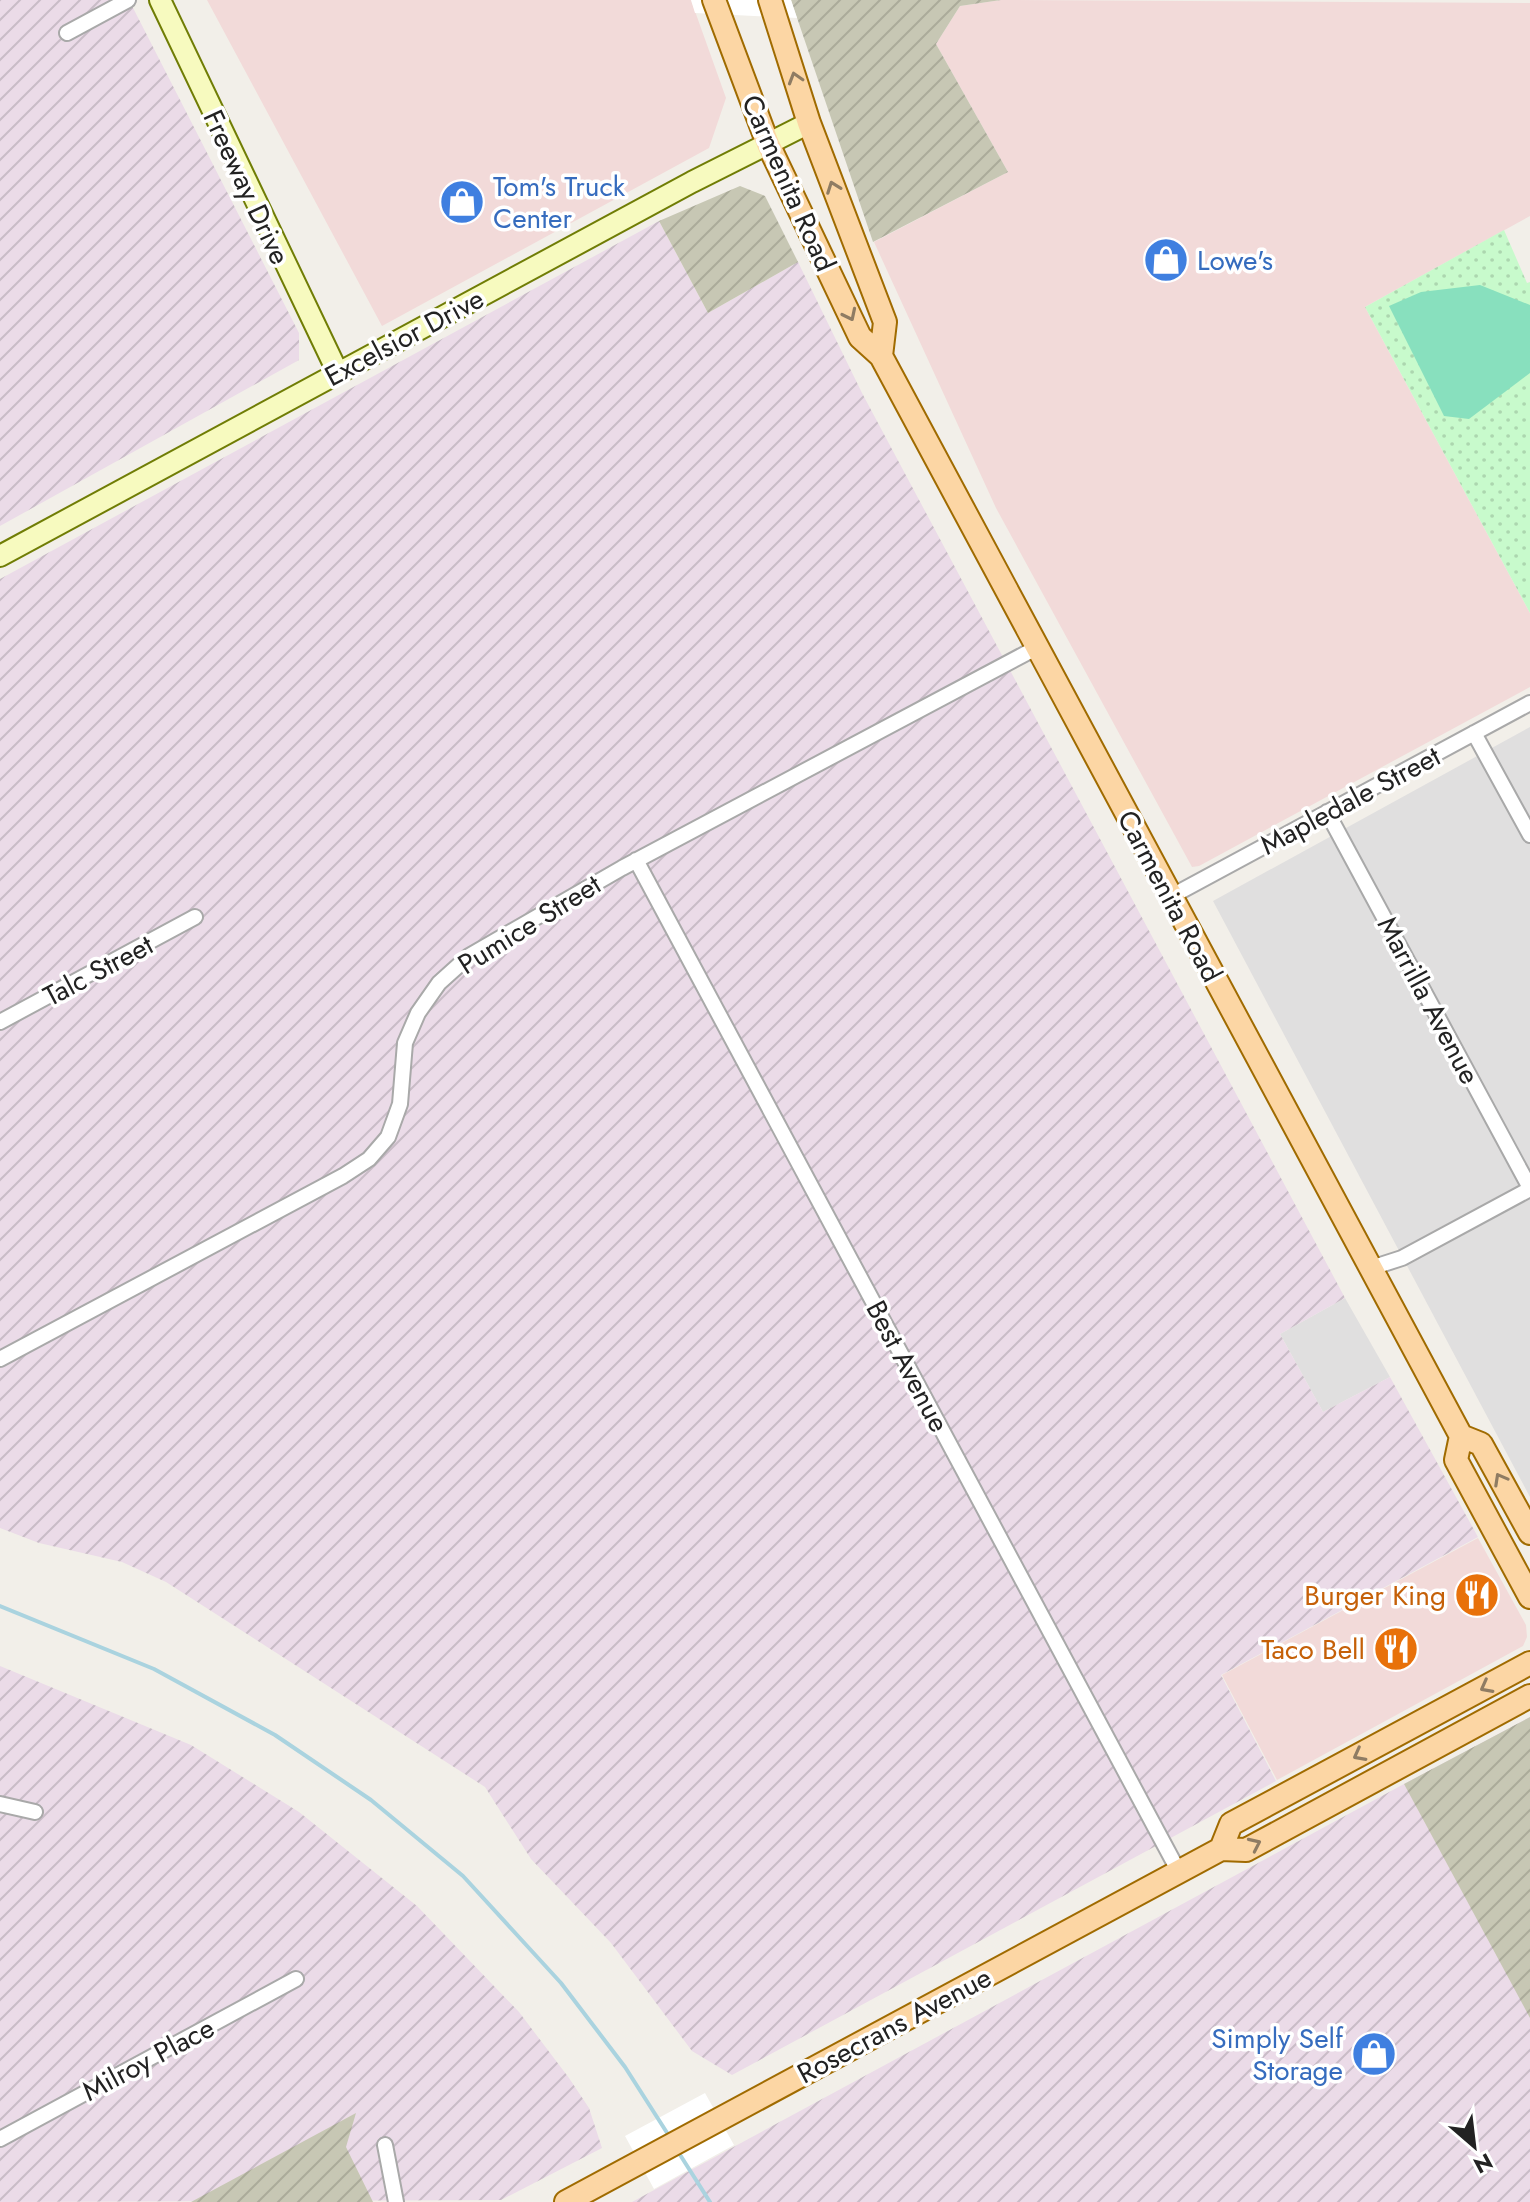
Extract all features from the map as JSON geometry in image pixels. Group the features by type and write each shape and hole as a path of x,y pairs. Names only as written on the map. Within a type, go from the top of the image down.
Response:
{"main road":[{"name":"Carmenita Road","path":"716,7 768,144 860,337 881,356 1461,1436 1456,1460 1530,1597"},
{"name":"Carmenita Road","path":"773,8 809,123 885,322 881,356"},
{"name":"Carmenita Road","path":"1461,1436 1481,1444 1530,1533"},
{"name":"Rosecrans Avenue","path":"1221,1849 1231,1824 1530,1663"},
{"name":"Rosecrans Avenue","path":"566,2202 1221,1849 1246,1850 1530,1696"},
{"path":"1273,1801 1287,1828"}],"street":[{"path":"67,33 128,0"},
{"name":"Freeway Drive","path":"160,0 338,373"},
{"name":"Excelsior Drive","path":"0,556 809,123"},
{"name":"Pumice Street","path":"0,1359 358,1168 388,1137 400,1104 405,1043 418,1013 439,983 469,956 636,860 1036,648"},
{"name":"Mapledale Street","path":"1170,897 1530,703"},
{"path":"1474,733 1530,835"},
{"name":"Marrilla Avenue","path":"1327,812 1530,1188"},
{"name":"Best Avenue","path":"636,860 1179,1872"},
{"name":"Talc Street","path":"0,1022 195,917"},
{"path":"1371,1268 1402,1258 1530,1188"},
{"path":"0,1804 35,1812"},
{"name":"Milroy Place","path":"0,2139 296,1979"},
{"path":"385,2145 396,2202"}],"shaded area":[{"path":"0,0 129,0 299,333 299,360 0,526"},
{"name":"Tom's Truck Center","path":"207,0 691,0 726,98 709,148 382,326"},
{"path":"791,0 1001,0 960,6 936,44 1008,172 873,242"},
{"path":"1001,0 1530,3 1530,216 1365,307 1530,613 1530,687 1199,866 1192,867 996,508 874,242 1008,172 936,44 960,6"},
{"path":"740,186 765,196 798,262 708,313 659,221"},
{"path":"659,221 708,313 798,262 862,393 1345,1298 1280,1334 1323,1412 1390,1377 1478,1537 1221,1675 1276,1781 732,2075 692,2051 611,1943 531,1859 485,1787 166,1582 122,1562 39,1543 0,1528 0,579"},
{"path":"1530,727 1530,1497 1213,901"},
{"path":"1345,1298 1390,1377 1323,1412 1280,1334"},
{"path":"1478,1538 1526,1625 1527,1637 1523,1646 1277,1780 1222,1675"},
{"path":"0,1666 191,1745 299,1812 417,1906 519,2012 589,2108 602,2148 501,2200 0,2202"},
{"path":"1530,1717 1530,2202 632,2202 1404,1784"},
{"path":"1530,1717 1530,2018 1404,1784"},
{"path":"356,2113 346,2147 373,2202 191,2202"}],"green space":[{"path":"1504,230 1527,283 1530,282 1530,613 1365,307"},
{"path":"1480,285 1530,305 1530,373 1469,419 1444,416 1389,306 1421,292"}],"pier":[{"path":"691,0 791,0 797,18 695,13"},
{"path":"705,2093 734,2145 654,2189 625,2136"}],"waterway":[{"path":"0,1606 154,1669 275,1735 371,1800 463,1876 561,1983 625,2067 671,2139"},
{"path":"677,2150 710,2202"}],"place":[{"name":"Tom's Truck Center","path":"462,202"},
{"name":"Lowe's","path":"1166,260"},
{"name":"Burger King","path":"1477,1595"},
{"name":"Taco Bell","path":"1396,1649"},
{"name":"Simply Self Storage","path":"1374,2054"}]}
